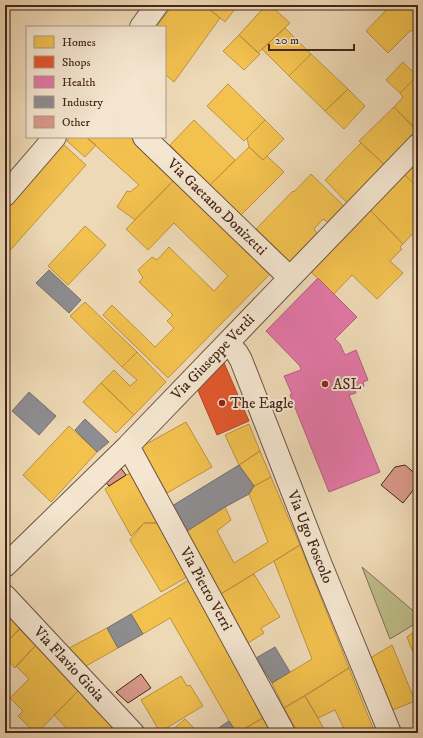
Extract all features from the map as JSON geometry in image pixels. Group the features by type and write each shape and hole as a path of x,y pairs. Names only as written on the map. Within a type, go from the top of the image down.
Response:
{"street":[{"path":"142,26 157,5"},
{"path":"5,195 54,138"},
{"name":"Via Gaetano Donizetti","path":"145,138 289,277"},
{"name":"Via Giuseppe Verdi","path":"5,566 128,446 228,343 289,277 418,145"},
{"name":"Via Ugo Foscolo","path":"228,343 241,360 321,565 390,733"},
{"name":"Via Pietro Verri","path":"128,446 284,733"},
{"name":"Via Flavio Gioia","path":"5,596 133,733"}],"green space":[{"path":"362,567 418,615 418,622 390,639"}],"building: Homes":[{"path":"173,5 204,5 220,18 174,82 166,75 166,26 157,26"},
{"path":"204,5 238,5 225,22"},
{"path":"266,5 270,5 290,23 258,53 239,35"},
{"path":"391,5 418,5 418,37 411,30 388,53 366,31"},
{"path":"285,28 311,54 289,76 262,49"},
{"path":"239,35 260,54 244,70 223,51"},
{"path":"311,54 348,89 325,111 289,76"},
{"path":"403,62 417,76 400,93 386,80"},
{"path":"417,76 418,131 394,107 403,97 400,93"},
{"path":"228,84 265,120 244,141 207,106"},
{"path":"348,89 365,106 344,129 325,111"},
{"path":"394,107 418,132 385,165 359,141"},
{"path":"194,120 235,160 210,185 170,145"},
{"path":"265,120 284,139 263,160 249,147 247,138"},
{"path":"69,138 87,138 96,145 85,157 67,141"},
{"path":"87,138 131,138 174,180 135,220 117,207 127,191 130,192 139,185"},
{"path":"361,143 385,165 348,204 325,180"},
{"path":"63,144 86,165 5,256 5,209"},
{"path":"249,147 263,160 267,156 284,172 241,215 210,185"},
{"path":"418,160 418,188 404,174"},
{"path":"311,174 346,208 330,224 323,219 314,229 318,235 291,263 256,229"},
{"path":"405,175 418,188 418,228 403,244 370,210"},
{"path":"174,180 270,274 168,378 103,315 112,305 155,347 174,328 167,321 173,315 139,282 143,278 138,270 152,257 157,260 169,247 214,291 228,276 174,223 148,250 126,229"},
{"path":"370,210 403,244 400,247 402,249 390,261 403,273 377,299 352,275 334,294 310,271"},
{"path":"85,226 106,245 68,285 48,266"},
{"path":"85,302 137,352 122,367 70,316"},
{"path":"137,352 166,382 134,415 101,383 114,370 130,386 137,380 122,367"},
{"path":"101,383 134,415 116,433 83,402"},
{"path":"186,422 212,467 167,493 141,447"},
{"path":"249,424 260,451 239,465 225,435"},
{"path":"69,426 97,452 51,502 23,475"},
{"path":"260,451 271,477 254,486 239,465"},
{"path":"132,473 160,523 144,523 131,536 105,489 126,475"},
{"path":"271,477 300,545 219,595 187,531 225,507 231,520 217,531 234,563 268,542 249,494 254,486"},
{"path":"144,523 160,523 189,576 161,592 130,540"},
{"path":"300,545 349,668 284,708 272,683 312,659 274,561"},
{"path":"254,574 280,617 261,628 264,633 248,643 219,595"},
{"path":"189,580 268,715 237,733 170,618 143,634 131,614"},
{"path":"5,610 22,627 5,644"},
{"path":"107,628 118,648 86,666 69,648"},
{"path":"19,629 36,645 15,668 5,658 5,644"},
{"path":"418,629 418,665 407,637"},
{"path":"36,645 81,688 37,733 35,733 18,716 23,711 10,698 29,679 16,666"},
{"path":"392,645 415,701 388,712 367,660"},
{"path":"349,668 375,733 346,733 335,710 318,718 305,696"},
{"path":"181,676 187,686 190,685 203,706 160,732 141,700"},
{"path":"81,688 117,727 111,733 71,733 54,715"},
{"path":"305,696 326,733 298,733 284,708"},
{"path":"268,715 278,733 237,733"},
{"path":"185,719 199,733 169,733"}],"building: Shops":[{"name":"The Eagle","path":"222,358 249,421 217,435 196,386"}],"building: Health":[{"name":"ASL","path":"318,278 357,317 335,339 340,344 345,355 356,350 368,380 363,382 364,386 355,389 356,393 349,395 380,472 329,492 290,395 292,394 284,376 301,370 300,366 266,331"}],"building: Industry":[{"path":"49,270 81,300 69,313 36,283"},
{"path":"29,392 56,416 39,435 12,411"},
{"path":"85,419 109,442 97,452 75,430"},
{"path":"239,465 254,486 249,494 187,531 172,506"},
{"path":"131,614 143,634 118,648 107,628"},
{"path":"275,647 290,672 272,683 256,658"},
{"path":"229,721 237,733 211,733"}],"building: Other":[{"path":"405,465 418,476 418,484 403,503 381,485 395,467"},
{"path":"120,467 126,475 109,486 104,480"},
{"path":"141,674 151,688 128,703 116,692"}],"place":[{"name":"ASL","path":"325,384"},
{"name":"The Eagle","path":"222,403"}]}
